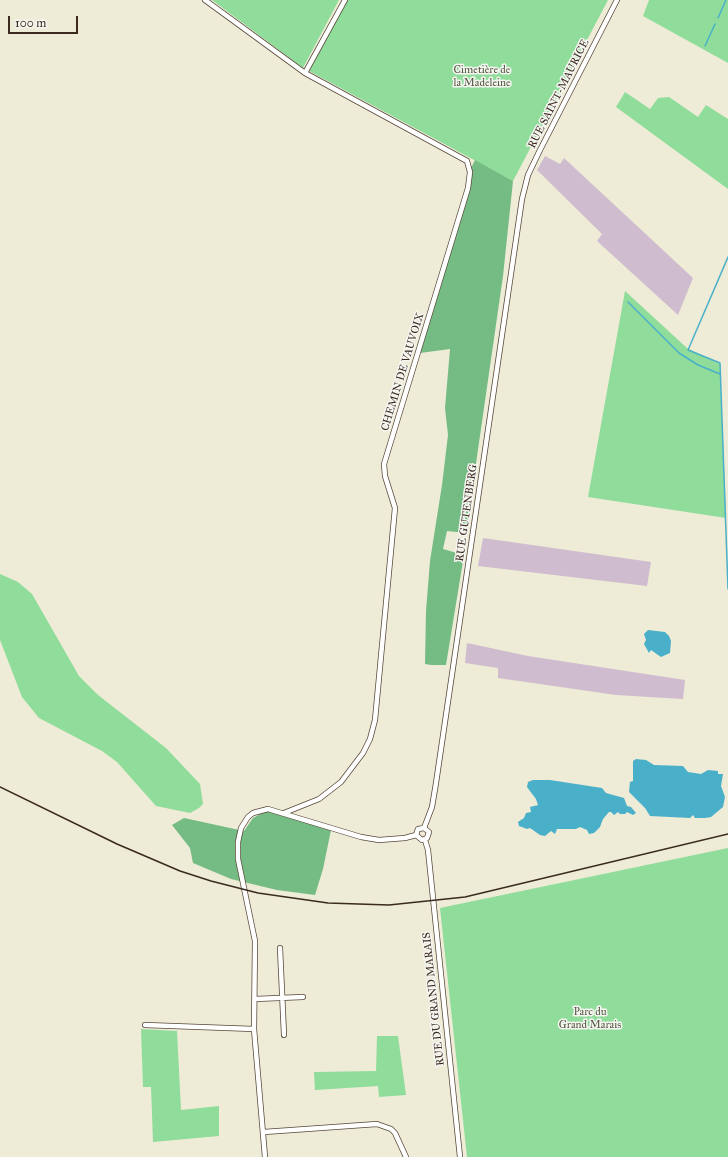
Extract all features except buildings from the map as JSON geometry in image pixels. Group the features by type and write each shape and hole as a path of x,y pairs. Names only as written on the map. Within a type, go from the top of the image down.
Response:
{"street":[{"name":"CHEMIN DE VAUVOIX","path":"205,0 305,73 467,161 470,172 468,188 384,464 385,476 395,508 376,720 370,739 341,782 319,799 284,813"},
{"path":"305,73 345,0"},
{"name":"RUE SAINT-MAURICE","path":"522,199 528,175 617,0"},
{"name":"RUE GUTENBERG","path":"424,828 432,807 436,783 522,199"},
{"path":"265,1157 254,1029 255,941 238,859 238,842 241,828 248,817 258,811 268,809 361,837 379,840 416,835"},
{"path":"424,828 428,830 429,834 425,840 420,840 416,835 418,829 424,828"},
{"name":"RUE DU GRAND MARAIS","path":"425,840 428,850 460,1157"},
{"path":"280,948 284,1035"},
{"path":"255,999 303,997"},
{"path":"145,1025 254,1029"},
{"path":"264,1132 377,1124 391,1129 395,1133 406,1157"}],"shaded area":[{"path":"545,156 560,164 564,158 693,278 678,315 597,241 602,234 537,170"},
{"path":"483,538 651,562 647,586 478,566"},
{"path":"467,643 528,656 685,680 683,699 616,695 498,678 498,668 465,663"}],"green space":[{"path":"212,0 339,0 303,68"},
{"name":"Cimetière de la Madeleine","path":"346,0 608,0 513,181 309,71"},
{"path":"649,0 728,0 728,63 643,16"},
{"path":"625,92 650,109 658,98 669,97 698,117 706,105 728,119 728,189 616,107"},
{"path":"475,160 513,181 503,276 466,533 447,531 443,549 464,555 446,665 431,665 425,664 426,611 430,561 448,435 445,408 450,349 420,353 469,191 471,168"},
{"path":"625,291 687,348 720,364 726,518 588,497"},
{"path":"0,574 18,582 32,594 79,676 98,695 166,748 200,784 203,804 199,808 190,813 156,806 117,762 102,751 39,718 22,697 0,640"},
{"path":"266,811 279,813 331,830 323,869 315,895 277,890 231,879 193,863 190,848 172,825 184,818 244,831 253,818"},
{"name":"Parc du Grand Marais","path":"728,848 728,1157 467,1157 440,908"},
{"path":"141,1029 177,1031 181,1110 219,1106 219,1136 153,1142 151,1087 143,1087"},
{"path":"377,1036 398,1036 406,1095 379,1097 378,1086 315,1090 314,1072 376,1071"}],"water":[{"path":"648,630 665,632 669,636 671,641 670,653 661,657 651,650 649,653 644,644 646,640 644,634"},
{"path":"636,759 646,760 654,765 683,766 688,772 701,774 708,770 718,771 718,774 723,774 721,786 725,797 723,807 711,817 705,818 695,818 693,815 690,818 650,816 645,808 629,792 630,782 633,781 633,761"},
{"path":"533,780 550,780 602,788 606,793 624,798 627,806 631,807 636,813 633,815 627,812 625,814 620,814 618,812 614,815 609,812 603,819 600,827 594,833 589,834 587,830 580,827 576,829 557,829 555,834 551,831 545,836 540,835 530,828 527,829 519,826 518,822 524,818 526,813 531,812 530,807 538,805 536,799 527,787 528,782"}],"waterway":[{"path":"718,18 726,0"},
{"path":"705,46 715,24"},
{"path":"728,257 688,350 720,363 728,589"},
{"path":"628,302 679,353 698,365 720,374"}],"railway":[{"path":"0,787 117,844 180,871 211,881 258,893 328,903 389,905 465,897 728,834"}]}
